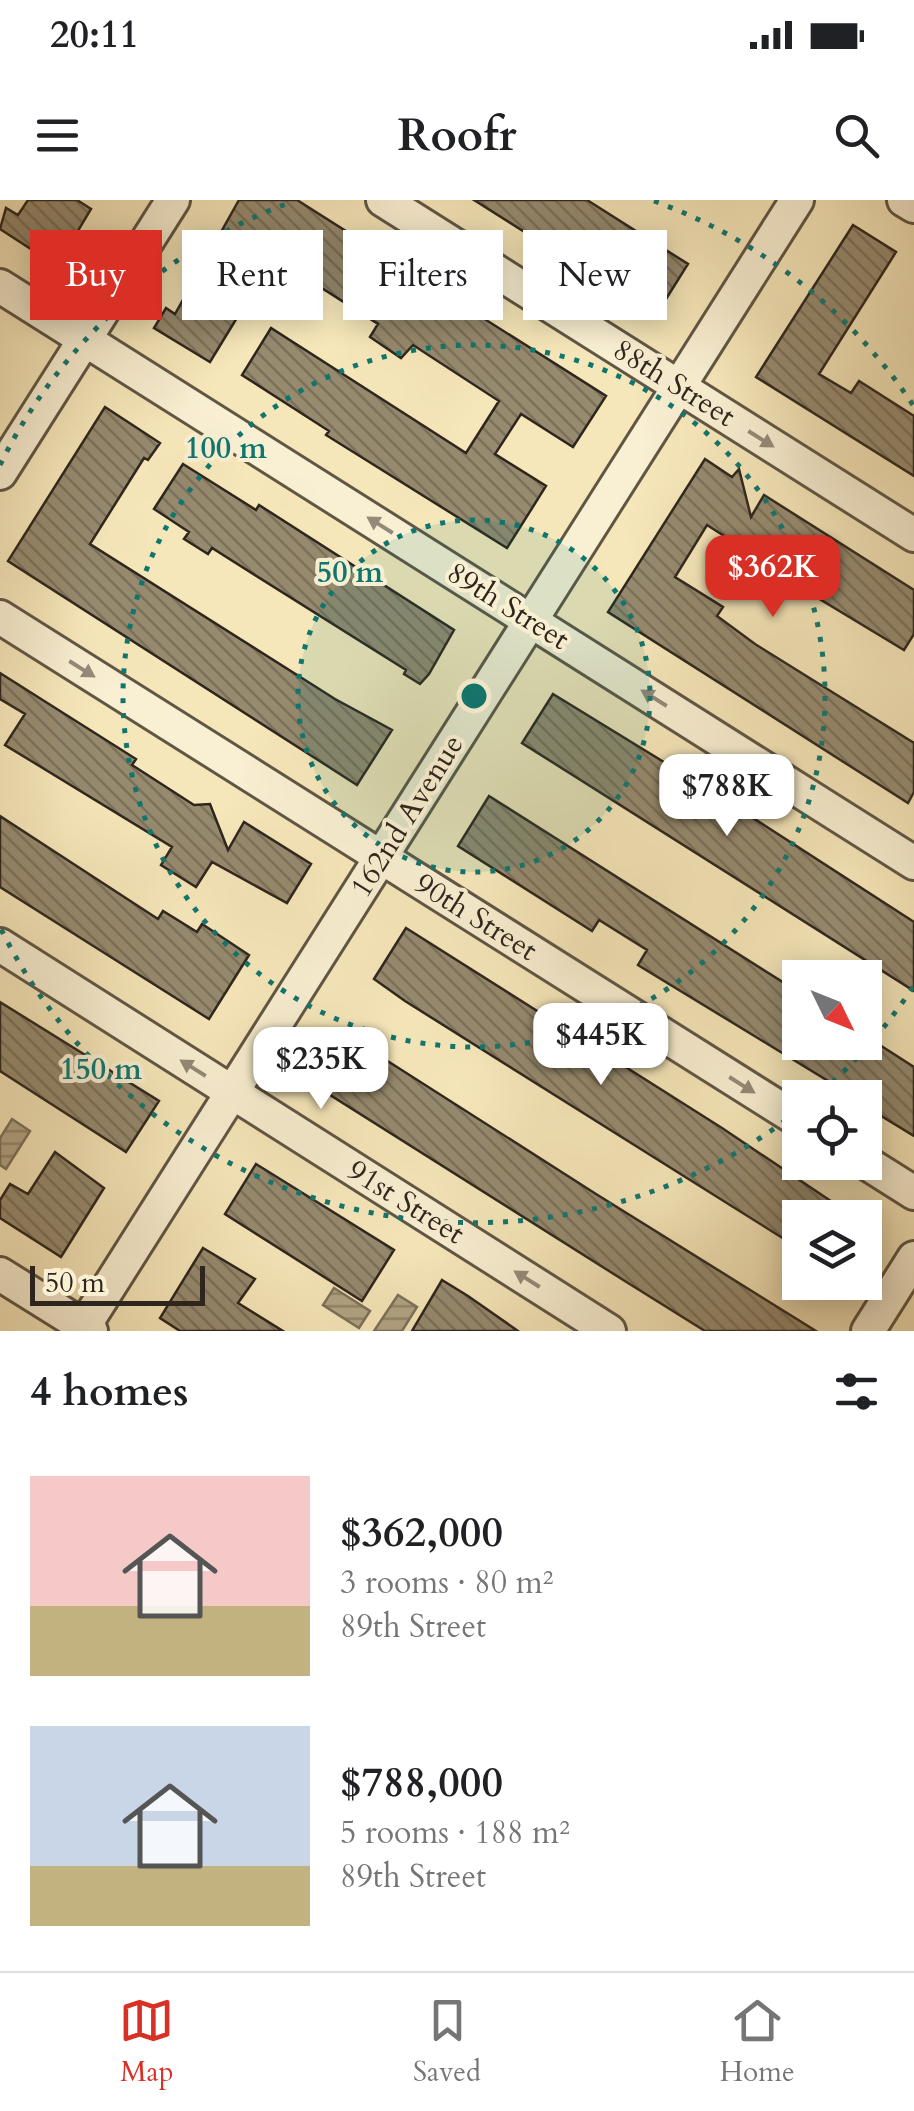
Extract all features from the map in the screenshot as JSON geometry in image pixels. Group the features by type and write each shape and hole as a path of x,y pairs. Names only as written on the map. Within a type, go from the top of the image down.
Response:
{"street":[{"path":"0,473 172,200"},
{"name":"88th Street","path":"383,200 914,535"},
{"name":"162nd Avenue","path":"85,1329 798,200"},
{"path":"904,200 914,206"},
{"name":"89th Street","path":"0,286 914,863"},
{"name":"90th Street","path":"0,617 782,1111"},
{"name":"91st Street","path":"0,945 610,1331"},
{"path":"882,1173 914,1194"},
{"path":"868,1331 914,1258"},
{"path":"0,1274 85,1329"}],"shaded area":[{"path":"12,1119 30,1131 6,1169 0,1165 0,1138"},
{"path":"334,1288 370,1311 359,1328 323,1305"},
{"path":"398,1295 417,1307 402,1331 374,1331"}],"building":[{"path":"28,200 77,200 91,209 78,230 30,230 30,248 0,229 6,208 18,215"},
{"path":"239,200 297,200 344,230 343,302 323,289 323,230 222,230"},
{"path":"474,200 587,200 634,230 523,230"},
{"path":"853,225 896,252 819,374 851,393 859,381 914,416 914,476 756,377"},
{"path":"667,251 688,264 667,297"},
{"path":"182,302 182,320 236,320 210,362 154,328 166,308 175,314"},
{"path":"372,320 486,320 606,396 573,447 521,414 495,454 546,486 507,548 326,435 329,431 242,375 271,328 466,453 499,401 413,345 401,358 370,337 378,324"},
{"path":"105,407 160,443 148,460 144,458 90,544 335,699 392,730 357,785 8,561"},
{"path":"705,459 732,477 739,469 751,517 764,495 914,590 914,634 904,650 808,592 808,584 707,525 675,577 723,607 717,616 755,644 914,743 914,792 908,803 608,612"},
{"path":"183,464 256,510 259,505 454,630 429,674 420,684 404,674 406,670 212,548 208,554 184,539 189,532 154,509"},
{"path":"0,673 136,759 132,765 194,805 210,804 228,850 244,822 311,864 287,903 212,862 196,887 161,865 172,847 5,745 25,714 0,699"},
{"path":"553,694 685,775 678,788 728,820 736,807 914,922 914,991 882,971 882,960 865,960 522,743"},
{"path":"489,796 782,982 782,1053 638,965 647,950 599,920 592,931 458,846"},
{"path":"0,816 158,919 163,911 197,932 202,924 249,955 209,1019 0,887"},
{"path":"406,928 722,1128 782,1168 782,1180 799,1180 829,1200 782,1200 782,1238 374,979"},
{"path":"0,1002 159,1101 126,1152 0,1071"},
{"path":"339,1030 816,1331 705,1331 628,1283 308,1081"},
{"path":"882,1046 914,1067 914,1136 882,1116 882,1080 826,1080 794,1060 882,1060"},
{"path":"55,1152 104,1188 61,1257 0,1218 0,1200 10,1184 28,1194"},
{"path":"256,1164 394,1250 362,1301 225,1214"},
{"path":"203,1248 255,1279 238,1303 283,1331 180,1331 160,1318"},
{"path":"442,1280 468,1296 518,1331 412,1331"}]}
